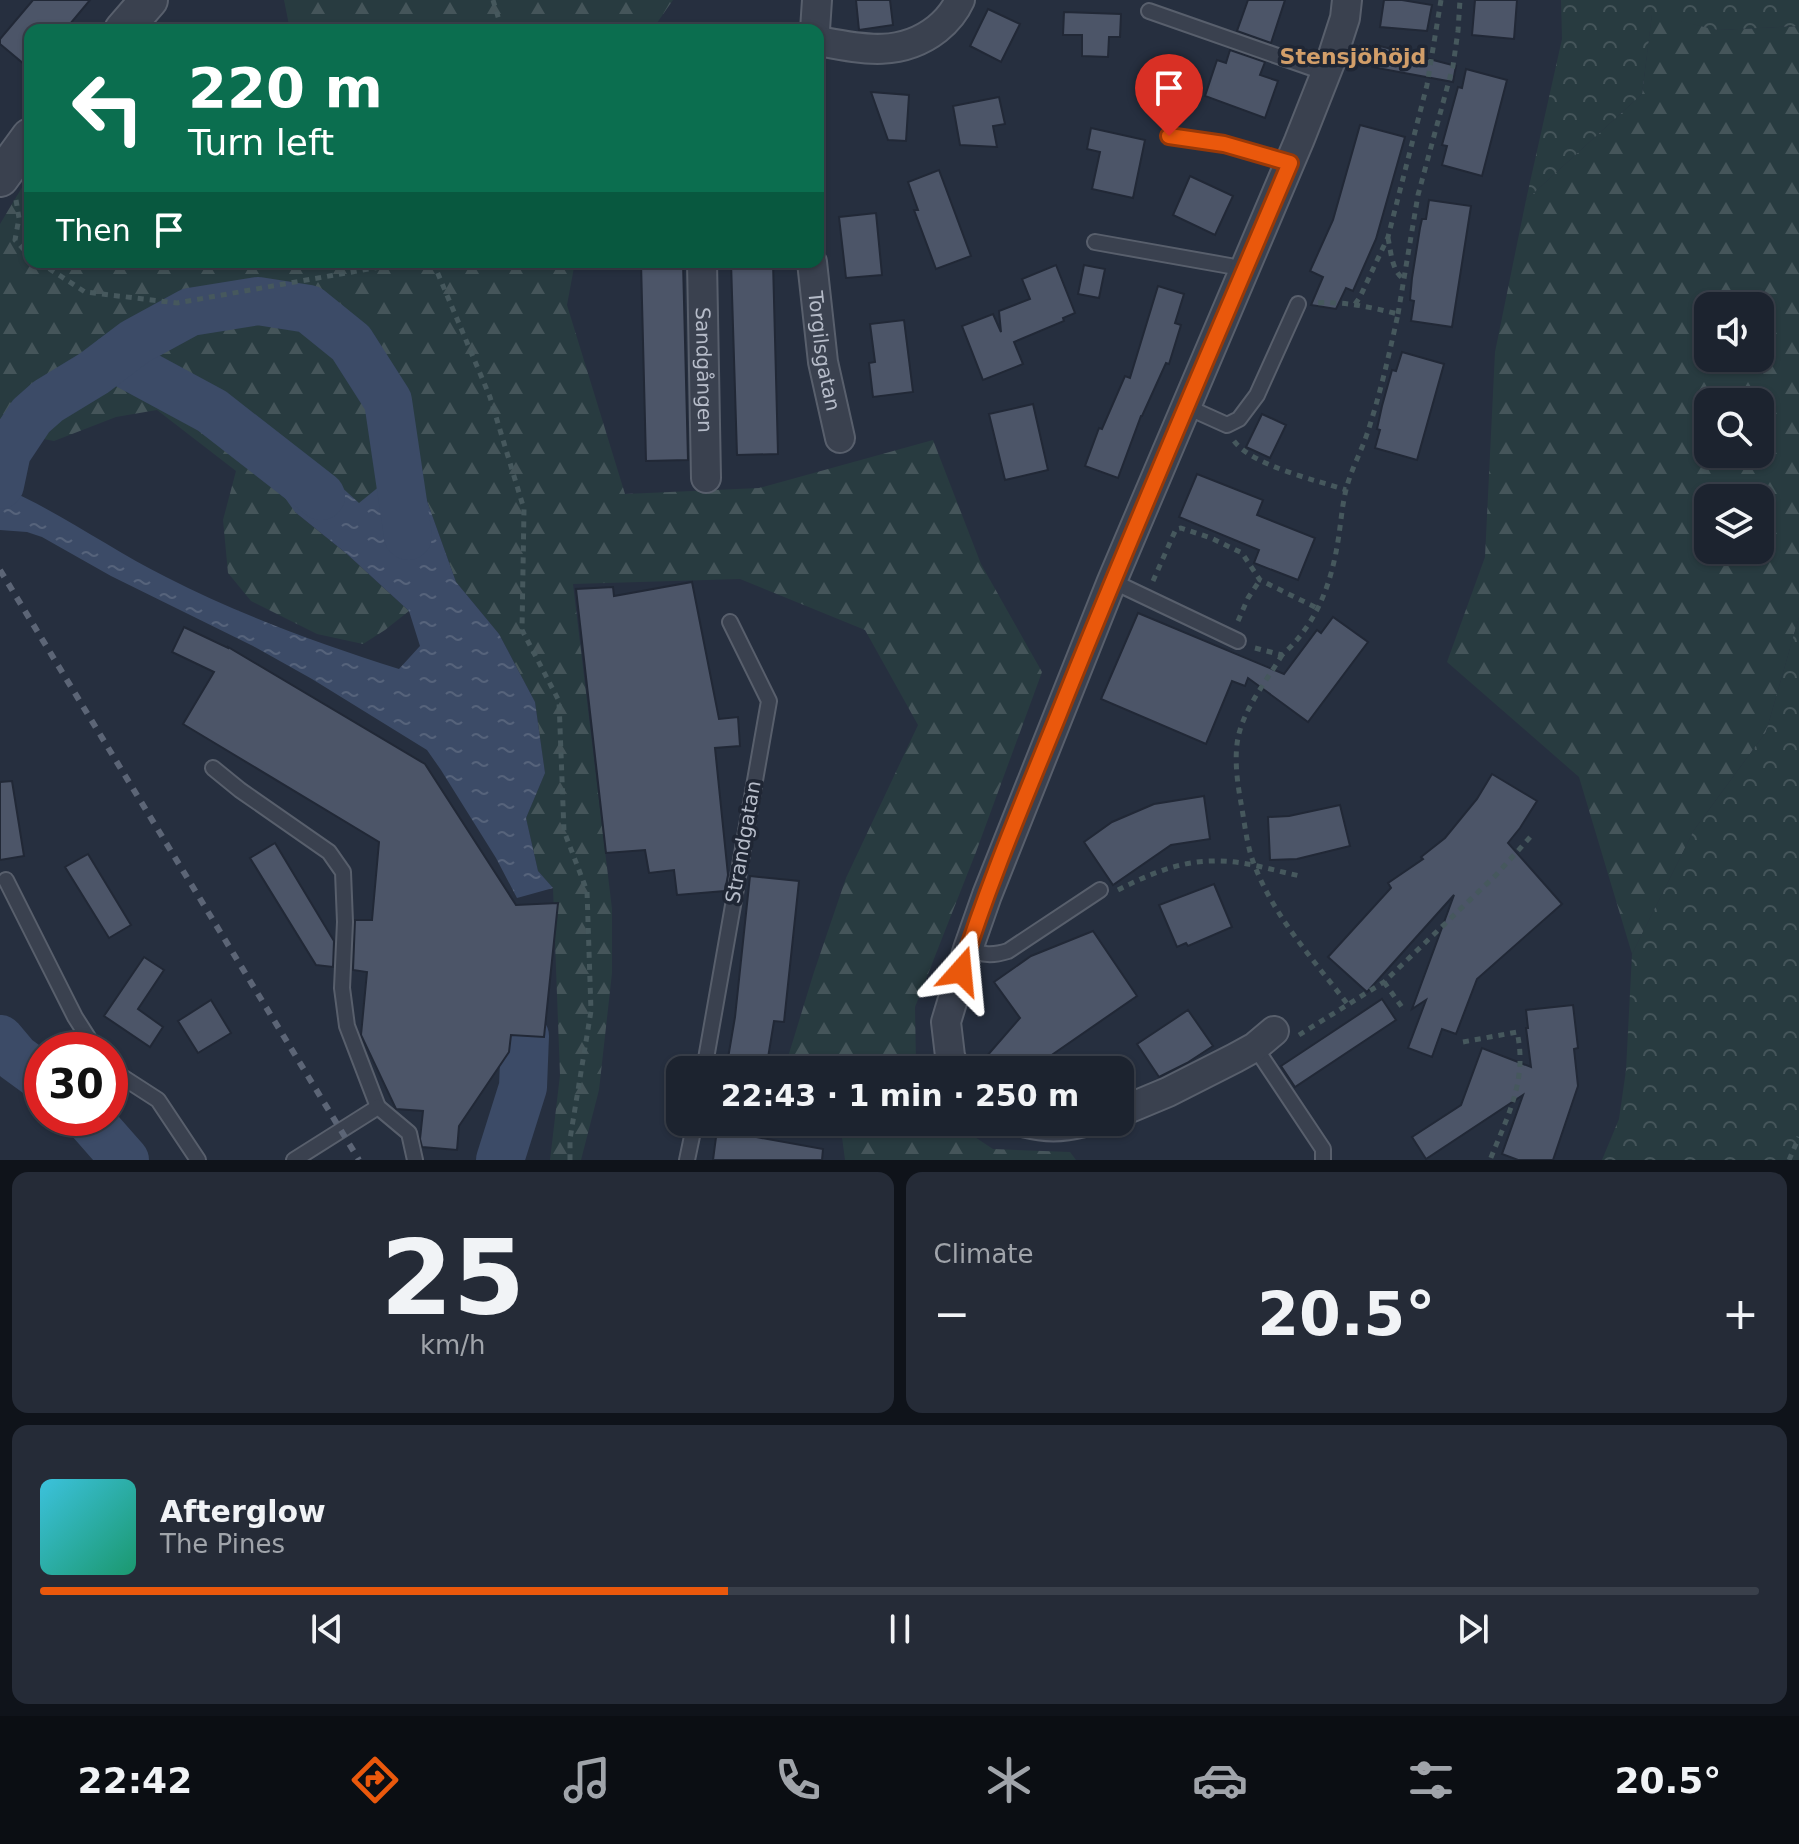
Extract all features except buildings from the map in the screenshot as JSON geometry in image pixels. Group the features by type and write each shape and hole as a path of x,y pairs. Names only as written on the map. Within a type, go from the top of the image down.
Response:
{"street":[{"path":"128,24 149,0"},
{"path":"815,24 817,0"},
{"path":"824,42 880,50 903,47 924,39 943,24 960,0"},
{"path":"950,1056 946,1022 968,949 1028,789 1112,581 1290,163 1326,73 1345,18 1347,0"},
{"path":"0,178 24,145"},
{"name":"Sandgången","path":"702,268 706,478"},
{"name":"Torgilsgatan","path":"813,268 823,362 840,438"},
{"path":"1134,1106 1168,1092 1265,1039"}],"lane":[{"path":"1149,11 1326,73"},
{"path":"1169,136 1224,144 1290,163"},
{"path":"1095,242 1230,266 1244,272"},
{"path":"1187,407 1227,425 1239,419 1257,395 1298,304"},
{"path":"1112,581 1235,639"},
{"name":"Strandgatan","path":"706,1056 769,701 730,622"},
{"path":"213,768 329,852 343,872 345,922 342,988 347,1026 378,1107 409,1133 415,1160"},
{"path":"6,880 85,1032"},
{"path":"968,949 993,956 1008,951 1100,890"},
{"path":"1265,1039 1323,1149 1323,1160"},
{"path":"128,1081 158,1100 198,1160"},
{"path":"294,1160 378,1107"},
{"path":"687,1160 692,1136"}],"path":[{"path":"493,0 500,24"},
{"path":"1355,304 1388,237 1427,85 1441,0"},
{"path":"1349,1006 1284,921 1254,866 1238,788 1237,754 1240,730 1253,703 1282,655 1309,626 1328,588 1346,490 1377,400 1398,314 1418,195 1453,66 1460,0"},
{"path":"16,235 15,240 24,250"},
{"path":"1388,237 1395,267 1404,279"},
{"path":"48,268 85,292 177,303 374,268"},
{"path":"436,268 490,397 524,509 522,630 559,701 564,831 587,891 591,1011 570,1139 570,1160"},
{"path":"1298,304 1355,304 1398,314"},
{"path":"1227,425 1240,448 1258,459 1346,490"},
{"path":"1146,596 1176,529 1181,528 1242,553 1260,580 1319,609"},
{"path":"1260,580 1248,598 1235,639 1282,655"},
{"path":"1265,1039 1299,1035 1384,982 1496,875 1533,834"},
{"path":"1100,890 1106,896 1141,878 1212,860 1300,876"},
{"path":"1384,982 1404,1010"},
{"path":"1463,1042 1517,1032 1521,1049 1516,1097 1490,1160"},
{"path":"1789,1160 1799,1137"}],"green space":[{"path":"284,0 673,0 656,24 289,24"},
{"path":"1561,0 1799,0 1799,26 1718,30 1652,15 1642,94 1526,200 1562,39"},
{"path":"1652,14 1718,30 1799,26 1799,617 1766,732 1694,830 1632,954 1579,777 1447,662 1485,557 1495,352 1526,200 1642,94"},
{"path":"24,184 24,268 574,268 567,305 625,494 759,488 933,440 981,564 1042,672 915,1007 916,1056 788,1056 846,878 918,725 865,630 740,579 573,584 612,909 612,973 599,1090 581,1160 550,1160 560,1075 553,888 538,871 526,818 545,773 535,702 499,634 456,582 422,487 402,468 359,504 316,464 295,512 409,611 363,644 317,634 251,601 228,573 223,520 236,471 157,410 116,417 54,441 12,433 0,420 0,224"},
{"path":"1799,617 1799,1160 1602,1160 1619,1119 1626,1070 1632,954 1694,830 1766,732"},
{"path":"973,1136 993,1149 1070,1152 1076,1160 845,1160 842,1137"}],"water":[{"path":"279,448 316,464 359,503 402,468 422,487 456,582 499,634 535,702 545,773 526,818 538,871 553,888 517,898 496,858 427,750 253,646 111,576 42,537 27,532 0,530 0,486 194,591 281,628 399,669 420,646 409,611 295,512 261,464"}],"waterway":[{"path":"0,485 7,452 31,416 48,401 94,373 135,342 190,312 258,301 309,309 351,343 388,401 408,536"},
{"path":"114,358 212,411 321,496"},
{"path":"500,1160 523,1087 525,1036"},
{"path":"0,1039 24,1064"},
{"path":"104,1136 125,1160"}],"railway":[{"path":"0,570 359,1160"}],"district":[{"name":"Stensjöhöjd","path":"1353,56"}],"route":[{"path":"961,971 1028,789 1112,581 1290,163 1224,144 1169,136"}]}
